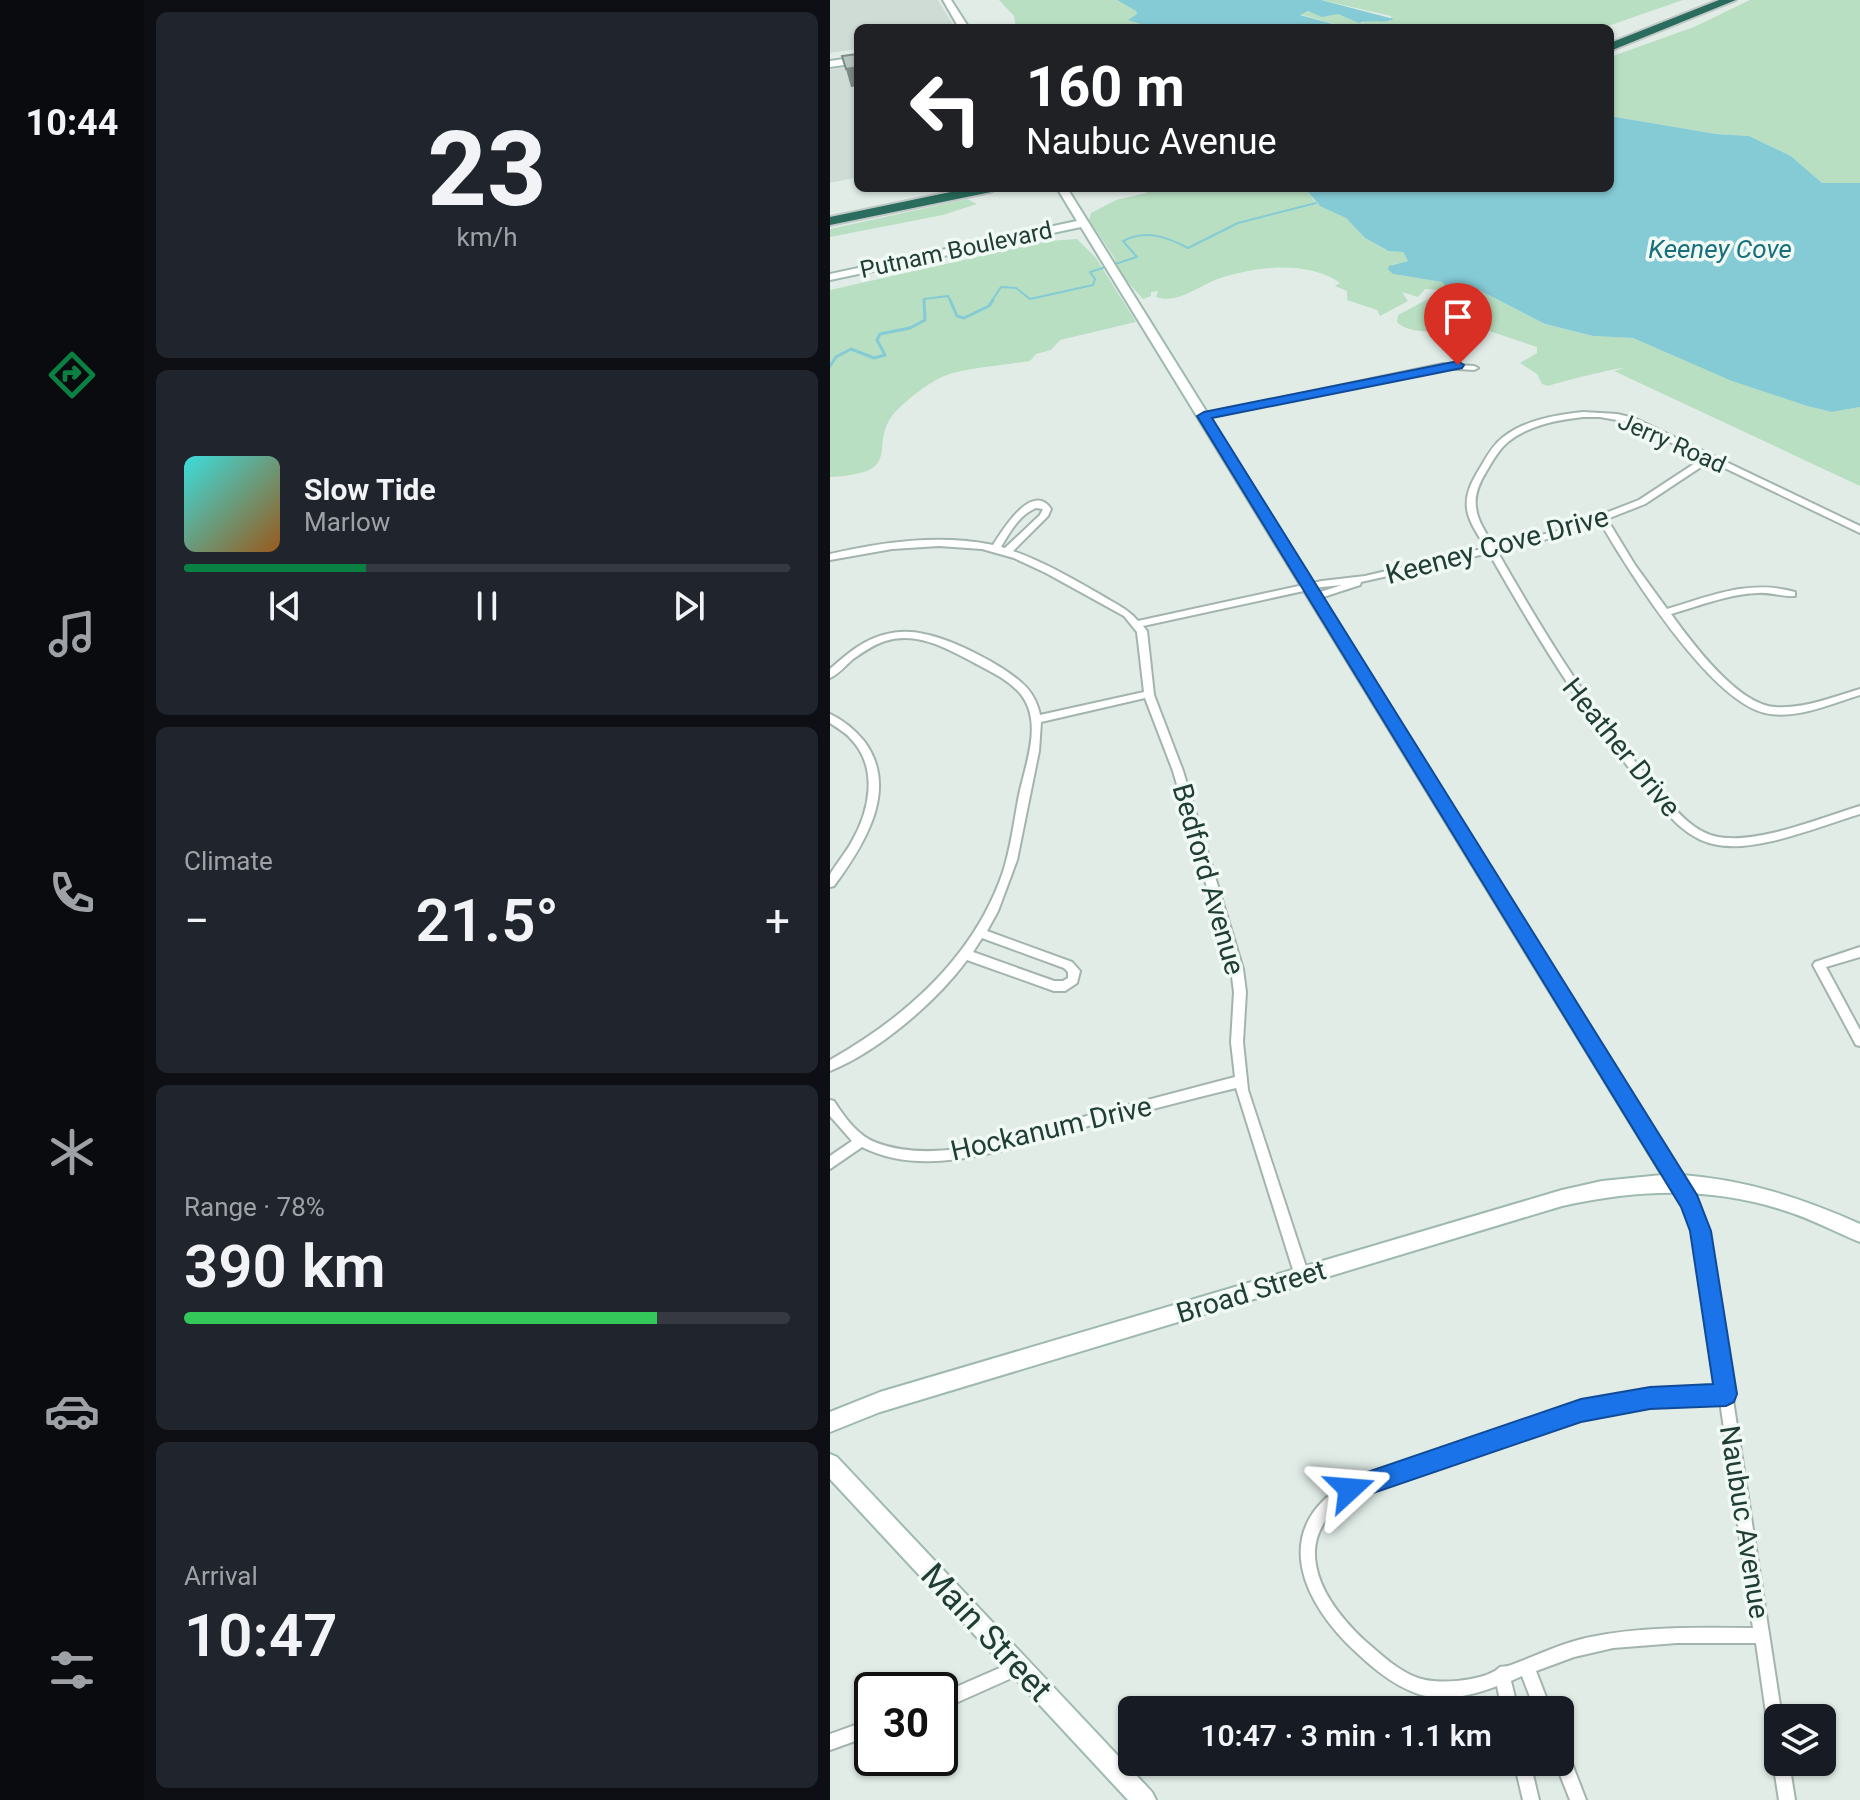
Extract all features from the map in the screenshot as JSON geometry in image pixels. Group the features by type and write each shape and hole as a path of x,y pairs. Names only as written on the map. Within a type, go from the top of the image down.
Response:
{"highway":[{"path":"1614,39 1714,0"},
{"path":"1614,45 1730,0"},
{"path":"830,211 937,192"},
{"path":"830,221 971,192"}],"main road":[{"path":"947,0 962,24"},
{"path":"830,57 854,54"},
{"path":"830,64 854,61"},
{"name":"Naubuc Avenue","path":"1064,192 1676,1181"},
{"name":"Putnam Boulevard","path":"830,277 1083,223"},
{"name":"Broad Street","path":"830,1422 880,1402 1302,1276 1581,1193 1632,1183 1676,1181 1760,1193 1806,1208 1860,1233"},
{"name":"Main Street","path":"830,1464 1144,1800"}],"street":[{"path":"1204,416 1443,366 1474,368"},
{"name":"Jerry Road","path":"1491,550 1472,515 1471,491 1498,447 1529,427 1580,416 1614,416 1631,420 1860,530"},
{"name":"Keeney Cove Drive","path":"1138,624 1342,589 1365,579 1603,520 1660,492 1709,458"},
{"path":"995,549 1024,508 1034,504 1044,505 1046,514 1007,552"},
{"path":"1603,520 1664,613 1735,694 1754,706 1788,710 1860,692"},
{"path":"830,557 858,551 938,545 995,549 1007,552 1127,614 1138,624"},
{"name":"Heather Drive","path":"1491,550 1589,713 1620,753 1688,828 1713,840 1742,842 1860,810"},
{"path":"1664,613 1754,588 1773,588 1792,594"},
{"name":"Bedford Avenue","path":"1138,624 1142,631 1149,694 1178,771 1235,959 1239,980 1237,1042 1241,1081 1302,1276"},
{"path":"830,675 853,652 875,640 901,635 931,638 954,646 1008,677 1029,699 1036,720 1035,743 1012,859 1000,895 980,933 965,954 908,1013 830,1066"},
{"path":"1036,720 1149,694"},
{"path":"830,718 867,749 873,764 875,784 871,809 862,832 830,883"},
{"path":"965,954 1054,986 1065,986 1073,980 1074,971 1068,965 980,933"},
{"path":"1860,952 1819,965 1860,1041"},
{"name":"Hockanum Drive","path":"830,1105 843,1126 861,1141 899,1153 967,1151 1241,1081"},
{"path":"830,1163 861,1141"},
{"name":"Naubuc Avenue","path":"1676,1181 1701,1231 1772,1704"},
{"path":"1726,1394 1650,1398 1581,1411 1350,1489 1326,1507 1314,1524 1308,1544 1307,1566 1312,1587 1326,1610 1380,1663 1409,1683 1433,1690 1458,1689 1564,1651 1629,1638 1762,1636"},
{"path":"1526,1666 1538,1696"},
{"path":"958,1694 1020,1667"},
{"path":"1502,1674 1507,1696"},
{"path":"830,1742 854,1733"},
{"path":"1525,1776 1531,1800"},
{"path":"1569,1776 1578,1800"},
{"path":"1783,1776 1787,1800"}],"shaded area":[{"path":"830,0 938,0 953,24 854,24 854,50 830,53"},
{"path":"854,67 854,178 830,183 830,70"}],"green space":[{"path":"999,0 1117,0 1136,11 1142,24 1015,24 1014,16"},
{"path":"1321,0 1683,0 1614,24 1334,24 1299,14 1310,11 1327,16 1336,13 1362,23 1371,19 1391,21 1391,16"},
{"path":"1750,0 1860,0 1860,183 1822,183 1791,156 1749,136 1716,134 1614,117 1614,56 1694,27"},
{"path":"1309,192 1316,203 1346,218 1365,238 1385,250 1403,252 1408,261 1392,265 1393,274 1443,282 1450,290 1463,291 1471,286 1545,324 1593,336 1633,338 1733,381 1807,406 1832,412 1860,407 1860,486 1614,371 1625,368 1548,386 1520,363 1537,353 1537,347 1477,327 1459,329 1447,324 1444,330 1419,331 1397,322 1398,315 1445,290 1425,289 1418,297 1402,292 1408,301 1380,316 1377,310 1347,300 1347,291 1335,286 1340,283 1327,276 1296,268 1279,268 1230,275 1179,297 1156,297 1158,291 1151,292 1151,296 1143,299 1115,268 1115,259 1089,220 1091,213 1116,200 1146,193"},
{"path":"967,199 977,204 943,215 830,237 830,229"},
{"path":"1077,239 1096,258 1136,322 1060,340 1051,350 1036,354 1030,361 952,373 938,379 908,400 888,422 878,463 870,470 830,477 830,290 1048,241"}],"water":[{"path":"1117,0 1321,0 1394,19 1359,23 1338,14 1322,17 1308,11 1300,15 1333,24 1141,24 1128,20 1137,14"},
{"name":"Keeney Cove","path":"1614,117 1716,134 1749,136 1791,156 1822,183 1860,183 1860,407 1832,412 1807,406 1732,381 1633,338 1593,336 1545,324 1471,286 1461,291 1449,289 1442,282 1393,274 1389,266 1408,261 1403,252 1388,251 1365,238 1346,218 1320,206 1309,193 1614,192"}],"building":[{"path":"854,54 854,68 846,69 842,56"}],"waterway":[{"path":"991,302 1001,287 1016,288 1030,299 1093,285 1095,279 1090,272 1137,257 1123,241 1132,237 1156,236 1188,248 1238,223 1316,203"},
{"path":"924,300 948,296 950,300"},
{"path":"830,366 836,357 851,349 874,358 885,355 877,340 880,334 910,328 925,320 924,300"},
{"path":"950,300 957,316 964,318 989,306 993,300"}],"route":[{"path":"1350,1489 1581,1411 1650,1398 1726,1394 1696,1215 1204,416 1458,365"}]}
